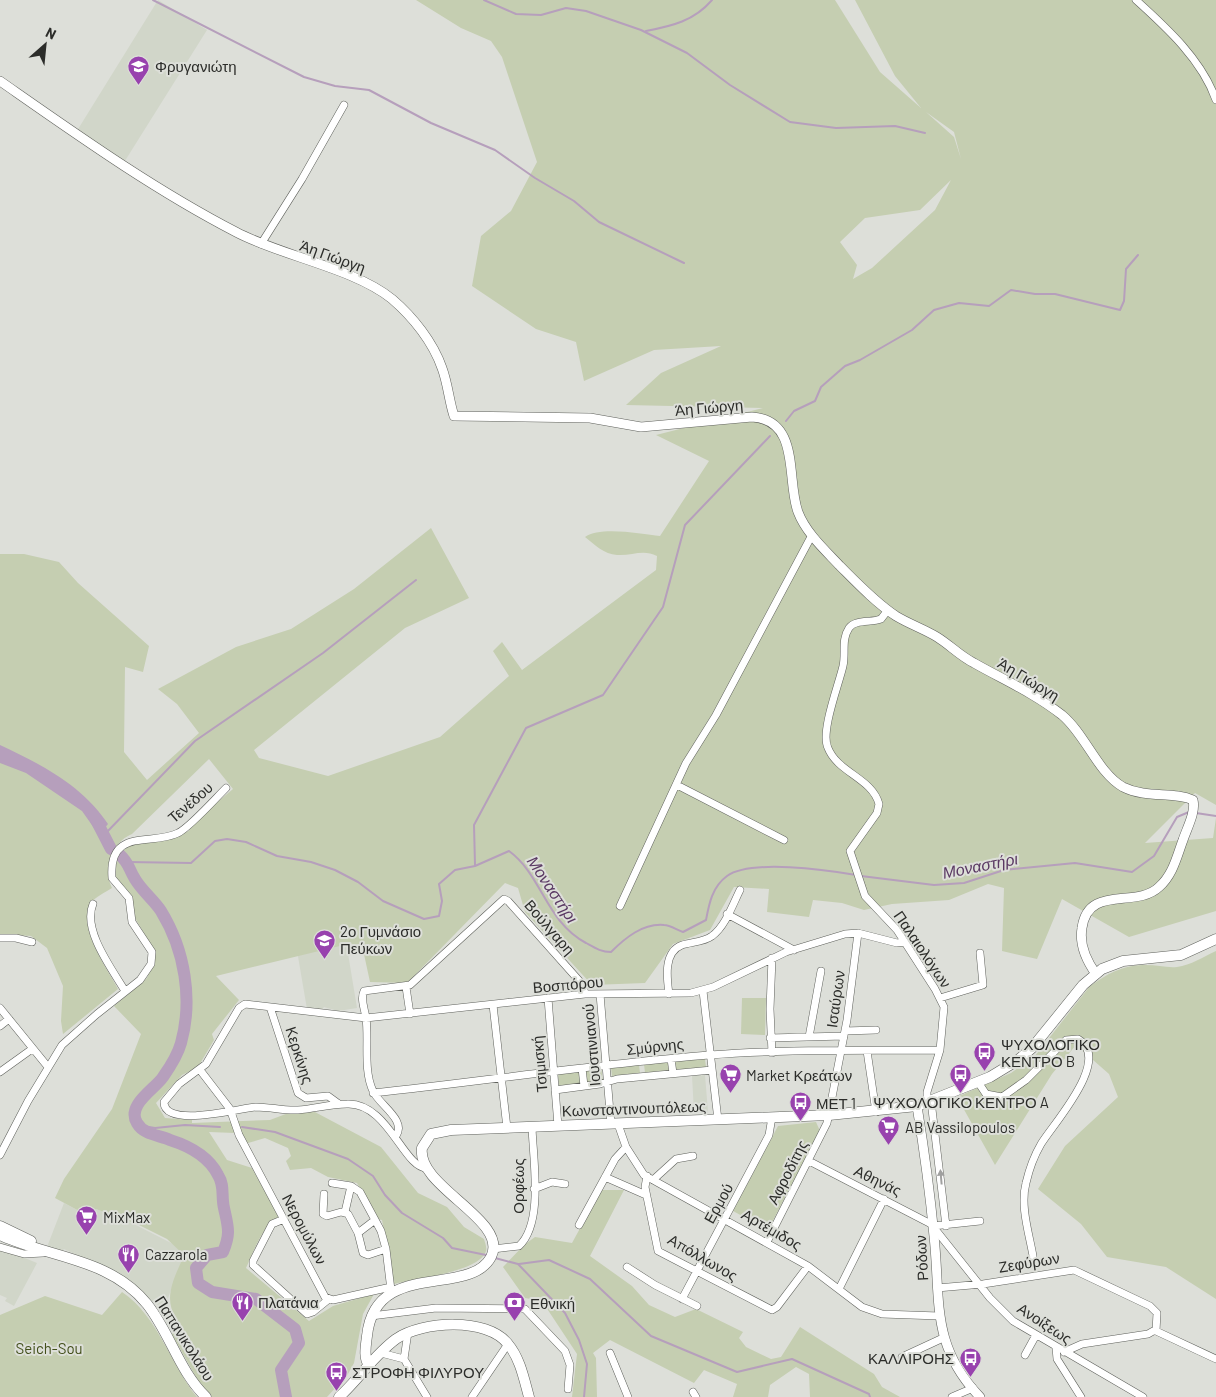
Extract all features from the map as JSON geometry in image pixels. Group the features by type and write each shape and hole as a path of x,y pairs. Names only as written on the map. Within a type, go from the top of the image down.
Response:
{"main road":[{"name":"Κωνσταντινουπόλεως","path":"427,1168 421,1151 424,1142 431,1134 451,1130 829,1115 876,1112 925,1103 1005,1069 1028,1052 1078,991 1096,974 1122,961 1172,957 1186,953 1216,939"},
{"path":"369,1365 366,1360 366,1350 371,1316 376,1306 391,1290 466,1274 478,1269 491,1254 492,1237 487,1229 427,1168"},
{"name":"Παπανικολάου","path":"0,1226 59,1254"},
{"name":"Παπανικολάου","path":"0,1235 104,1270 136,1291 153,1312 184,1368 206,1397"},
{"path":"340,1397 381,1353 408,1332 436,1326 478,1327 496,1333 508,1344 518,1361 529,1397"}],"street":[{"path":"1136,0 1199,66 1209,80 1216,100"},
{"name":"Άη Γιώργη","path":"0,81 75,134 172,196 261,244 366,283 392,299 417,323 434,350 442,369 454,416 590,418 641,427 752,417 772,422 780,429 786,439 796,506 804,524 841,566 888,610 935,636 968,660 1020,686 1052,708 1068,722 1106,772 1120,785 1147,794 1184,796 1193,800 1194,805 1188,825 1169,876 1159,888 1147,895 1135,898 1104,900 1092,906 1086,915 1081,938 1084,953 1096,974"},
{"path":"261,244 344,105"},
{"path":"620,906 686,763 716,715 812,534"},
{"name":"Παλαιολόγων","path":"888,610 881,619 856,623 848,630 844,640 843,665 825,738 828,749 834,758 868,786 877,798 879,806 877,813 851,848 850,853 865,896 895,927 940,998 944,1009 940,1050 925,1103 946,1226"},
{"path":"677,785 784,840"},
{"name":"Τενέδου","path":"126,991 136,984 149,968 152,955 131,919 129,898 112,878 114,856 122,848 135,840 178,834 226,788"},
{"path":"669,994 666,969 675,950 681,945 710,937 717,931 740,890"},
{"name":"Βούλγαρη","path":"406,987 504,899 508,901 583,985 585,994"},
{"path":"0,1155 48,1067 70,1036 126,991 94,934 89,918 93,904"},
{"path":"727,914 794,950"},
{"path":"858,933 897,943 905,942"},
{"name":"Βοσπόρου","path":"200,1070 208,1061 241,1006 246,1004 366,1018 585,994 687,994 702,991 772,958 794,950 845,934 858,933"},
{"name":"Ισαύρων","path":"829,1115 845,1033 858,933"},
{"path":"0,938 16,938 32,942"},
{"path":"940,998 983,984 980,953"},
{"path":"772,958 770,1038 772,1053"},
{"path":"809,1037 821,971"},
{"path":"396,1136 399,1131 397,1123 374,1092 370,1079 366,1018 362,996 364,991 406,987 410,1014"},
{"path":"702,991 718,1120"},
{"name":"Ιουστινιανού","path":"600,994 606,1065 614,1124"},
{"name":"Τσιμισκή","path":"548,998 558,1126"},
{"path":"493,1005 506,1128"},
{"path":"0,1008 48,1067"},
{"name":"Κερκίνης","path":"270,1008 300,1096 328,1096 339,1104"},
{"path":"0,1026 9,1019"},
{"path":"770,1038 809,1037 876,1030"},
{"path":"978,1082 986,1094 1002,1097 1026,1080 1066,1040 1078,1039 1087,1050 1088,1066 1083,1082 1038,1150 1026,1185 1025,1205 1033,1256"},
{"path":"0,1072 32,1049"},
{"name":"Σμύρνης","path":"374,1092 500,1080 606,1065 710,1055 841,1050 940,1050"},
{"path":"867,1050 876,1112"},
{"path":"670,1059 673,1073"},
{"path":"641,1062 643,1076"},
{"path":"582,1068 584,1086"},
{"path":"200,1070 179,1084 168,1096 164,1103 166,1110 178,1115 231,1112 253,1108 296,1110 339,1104 355,1104 364,1108 384,1123 416,1164 427,1168"},
{"name":"Νερομύλων","path":"200,1070 231,1112 239,1135 323,1293 329,1299"},
{"path":"555,1090 608,1082 617,1078 712,1070"},
{"name":"Ρόδων","path":"925,1103 939,1316 943,1338 950,1355 980,1397"},
{"name":"Αφροδίτης","path":"766,1242 825,1128 829,1115"},
{"name":"Ερμού","path":"682,1300 769,1135 772,1117"},
{"name":"Αρτέμιδος","path":"614,1124 626,1147 650,1178 726,1218 808,1266 862,1307 879,1314 939,1316"},
{"name":"Ορφέως","path":"491,1254 515,1247 524,1241 533,1217 532,1127"},
{"path":"579,1225 617,1156 626,1147"},
{"path":"650,1178 676,1159 693,1156"},
{"name":"Αθηνάς","path":"808,1161 933,1226"},
{"path":"605,1177 646,1195"},
{"name":"Απόλλωνος","path":"650,1178 645,1184 646,1195 657,1249 772,1310 777,1307 808,1266"},
{"path":"534,1189 554,1182 565,1184"},
{"path":"284,1219 272,1224 253,1261 253,1266 307,1314 317,1309 329,1299 391,1290 386,1249 375,1220 360,1192 351,1186 332,1183"},
{"path":"345,1212 351,1186"},
{"path":"324,1194 323,1214 327,1216 345,1212"},
{"path":"839,1289 884,1199"},
{"path":"345,1212 358,1233 364,1254 368,1255 386,1249"},
{"path":"358,1233 375,1220"},
{"path":"933,1226 980,1221"},
{"name":"Ανοίξεως","path":"933,1226 980,1284 1013,1320 1056,1348 1143,1397"},
{"path":"0,1247 24,1254 59,1254"},
{"path":"627,1267 655,1286 697,1306"},
{"name":"Ζεφύρων","path":"937,1288 980,1284 1074,1270 1152,1308 1157,1314 1155,1330"},
{"path":"371,1316 436,1308 525,1309 540,1322 567,1355 570,1365 568,1389"},
{"path":"1064,1352 1076,1346 1148,1334 1155,1330 1216,1359"},
{"path":"408,1332 404,1359 427,1397"},
{"path":"1025,1355 1036,1335"},
{"path":"902,1357 943,1338"},
{"path":"472,1397 508,1344"},
{"path":"1056,1348 1057,1359 1081,1397"},
{"path":"381,1353 404,1359"},
{"path":"610,1353 628,1397"},
{"path":"952,1397 973,1388"}],"shaded area":[{"name":"Φρυγανιώτη","path":"158,0 207,30 123,164 75,134"},
{"path":"0,745 46,768 74,787 98,810 108,824 99,835 82,811 26,773 0,763"},
{"name":"2ο Γυμνάσιο Πεύκων","path":"288,898 341,911 357,1008 338,1011 324,1007 321,1011 307,1009"},
{"path":"705,1075 708,1112 694,1112 692,1076"},
{"path":"64,1203 81,1212 96,1209 126,1220 177,1246 184,1255 164,1309 102,1267 64,1249 61,1252 47,1247"},
{"path":"0,1248 37,1263 14,1306 5,1301 7,1298 0,1295"}],"green space":[{"path":"416,0 835,0 880,72 921,108 895,76 855,0 1216,0 1216,805 1195,793 1145,843 1213,838 1216,818 1216,911 1129,937 1062,899 1037,959 1002,951 1004,888 988,884 949,900 892,904 864,910 842,903 813,900 809,917 767,912 769,889 734,887 710,930 673,944 645,983 592,985 525,912 518,888 505,883 407,983 370,982 362,945 348,944 216,976 239,1000 212,1034 214,1040 198,1067 182,1075 156,1103 165,1118 192,1120 192,1123 270,1120 291,1112 313,1111 381,1147 418,1193 447,1207 464,1227 484,1239 486,1251 481,1258 472,1264 459,1269 445,1274 394,1284 382,1220 377,1219 357,1183 328,1177 311,1168 290,1170 286,1161 291,1156 288,1148 265,1138 248,1143 238,1139 235,1133 209,1132 227,1160 252,1168 279,1217 263,1232 246,1268 309,1321 333,1306 374,1294 363,1314 354,1363 348,1374 327,1397 212,1397 198,1381 172,1334 177,1328 174,1324 176,1318 170,1302 170,1294 174,1278 184,1255 167,1239 139,1225 96,1209 81,1212 55,1198 64,1179 112,1109 141,1034 114,1006 147,978 155,957 155,952 135,918 129,892 116,878 116,856 133,843 189,831 190,825 233,789 209,759 132,834 119,843 114,850 108,873 112,888 97,897 91,904 88,924 95,948 118,989 63,1034 61,1021 63,986 47,948 31,936 0,934 0,554 24,554 59,562 78,583 149,646 143,672 125,667 124,752 147,780 199,733 177,704 158,689 236,647 291,629 354,589 431,528 469,598 405,628 254,750 259,758 328,776 440,737 509,676 493,651 502,642 522,670 656,570 657,556 647,553 622,555 608,553 585,537 611,531 660,536 709,461 656,435 763,408 626,405 661,373 721,346 654,350 584,381 576,342 536,329 472,286 481,236 511,211 537,162 502,57 491,41 461,28","holes":["926,112 954,132 961,159 954,137","951,180 935,210 872,268 853,279 857,265 840,242 865,218 920,210"]},
{"path":"1216,951 1216,1299 1166,1267 1107,1257 1081,1224 1038,1189 1065,1146 1118,1097 1109,1074 1076,1045 1052,1074 995,1165 957,1097 1011,1073 1035,1056 1090,986 1103,978 1130,966 1182,966"},
{"path":"742,998 766,998 765,1035 741,1034"},
{"path":"705,1059 706,1067 676,1070 674,1061"},
{"path":"668,1062 669,1070 645,1073 644,1064"},
{"path":"639,1065 640,1073 612,1076 611,1067"},
{"path":"601,1068 603,1081 586,1083 585,1070"},
{"path":"580,1070 581,1083 559,1086 558,1073"},
{"path":"816,1122 820,1131 768,1230 733,1211 778,1126"},
{"path":"601,1190 624,1190 590,1256 632,1286 649,1305 675,1317 696,1309 743,1332 739,1338 746,1347 771,1359 781,1357 800,1327 874,1374 882,1387 900,1397 810,1397 809,1374 796,1367 770,1385 768,1397 733,1397 737,1384 704,1370 694,1383 610,1340 593,1353 596,1358 597,1397 572,1397 577,1354 542,1301 525,1298 503,1267 524,1245 535,1237 572,1243"},
{"name":"Seich-Sou","path":"122,1292 145,1314 197,1397 0,1397 0,1315 45,1296 102,1315"}],"waterway":[{"path":"153,0 304,77 335,86 369,90 431,123 495,150 535,178 574,201 599,222 684,263"},
{"path":"484,0 516,14 541,15 566,8 586,11 641,30 687,53 730,85 790,122 836,128 895,126 925,133"},
{"path":"646,31 682,22 698,13 712,0"},
{"path":"786,421 794,411 815,401 821,387 845,366 860,360 912,330 934,310 959,303 989,306 1011,290 1035,294 1055,294 1120,310 1124,301 1126,269 1138,255"},
{"path":"475,865 474,825 526,728 603,695 663,607 685,525 770,436"},
{"path":"105,834 195,741 323,653 416,580"},
{"name":"Μοναστήρι","path":"861,876 934,885 964,883 1004,870 1075,863 1132,872 1154,856 1177,817 1189,812"},
{"name":"Μοναστήρι","path":"1196,813 1216,816"},
{"path":"94,816 111,849"},
{"name":"Μοναστήρι","path":"128,862 191,863 215,841 227,839 246,842 277,856 311,862 335,870 358,882 383,901 424,919 439,916 442,901 439,884 455,870 475,866 509,851 520,861 553,911 573,934 595,948 611,952 635,932 649,926 666,925 683,932 706,920 710,902 718,885 727,876 738,871 753,868 790,867 856,875"},
{"path":"119,854 127,863 138,883 161,911 169,926 181,959 186,993 185,1027 178,1052 163,1077 138,1104 135,1110 137,1123 144,1130 152,1134 184,1145 198,1153 218,1175 222,1187 228,1235 223,1252 207,1255 196,1268 198,1283 212,1292 256,1299 295,1329 299,1343 281,1370 286,1397"},
{"path":"137,1125 155,1128 185,1125 220,1127"},
{"path":"242,1127 275,1132 348,1159 373,1176 385,1195 402,1213 443,1238 452,1248 486,1255"},
{"path":"495,1258 518,1264 565,1313 579,1340 587,1364 584,1397"},
{"path":"519,1264 549,1260 590,1279 651,1336 737,1372 792,1359 869,1394 870,1397"}],"place":[{"name":"Φρυγανιώτη","path":"139,85"},
{"name":"2ο Γυμνάσιο Πεύκων","path":"324,959"},
{"name":"ΨΥΧΟΛΟΓΙΚΟ ΚΕΝΤΡΟ B","path":"985,1072"},
{"name":"ΨΥΧΟΛΟΓΙΚΟ ΚΕΝΤΡΟ A","path":"961,1093"},
{"name":"Market Κρεάτων","path":"730,1094"},
{"name":"ΜΕΤ 1","path":"800,1122"},
{"name":"AB Vassilopoulos","path":"889,1146"},
{"name":"MixMax","path":"87,1236"},
{"name":"Cazzarola","path":"129,1273"},
{"name":"Πλατάνια","path":"242,1321"},
{"name":"Εθνική","path":"514,1322"},
{"name":"ΚΑΛΛΙΡΟΗΣ","path":"970,1377"},
{"name":"ΣΤΡΟΦΗ ΦΙΛΥΡΟΥ","path":"336,1391"}]}
